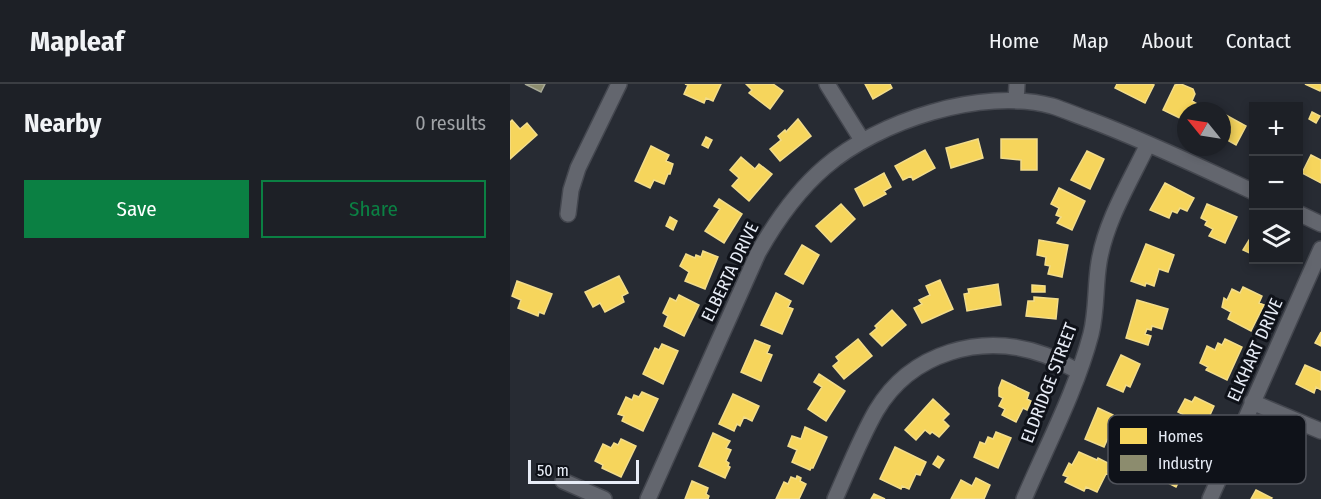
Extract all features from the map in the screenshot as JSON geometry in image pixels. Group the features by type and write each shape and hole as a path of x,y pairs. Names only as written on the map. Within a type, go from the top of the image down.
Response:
{"street":[{"path":"568,214 571,190 578,168 619,84"},
{"path":"827,84 862,140"},
{"path":"1016,100 1017,84"},
{"name":"ELBERTA DRIVE","path":"648,499 758,253 772,229 796,196 825,167 862,140 930,113 963,105 1016,100 1051,106 1148,144 1249,190"},
{"name":"ELDRIDGE STREET","path":"1023,499 1066,404 1091,333 1099,262 1108,226 1148,144"},
{"path":"1303,215 1321,224"},
{"name":"ELKHART DRIVE","path":"1246,415 1321,249"},
{"path":"835,499 876,410 892,388 915,368 944,353 978,345 1010,347 1045,355 1078,371"},
{"path":"1252,402 1283,415"},
{"path":"1306,425 1321,431"},
{"path":"562,481 604,499"},
{"name":"ELKHART DRIVE","path":"1210,499 1216,484"}],"building: Homes":[{"path":"685,84 721,84 713,101 706,98 704,103 684,94 688,85"},
{"path":"746,84 773,84 783,91 770,109 749,93 752,90"},
{"path":"865,84 890,84 892,88 873,99"},
{"path":"1117,84 1154,85 1145,103 1115,88"},
{"path":"1181,84 1193,89 1195,94 1192,101 1194,102 1177,102 1177,117 1163,110 1175,85"},
{"path":"1305,84 1321,84 1320,91"},
{"path":"1312,112 1320,116 1316,123 1309,119"},
{"path":"1231,118 1246,126 1236,145 1231,142"},
{"path":"798,119 811,136 780,161 770,149 781,140 778,136 785,130 786,132"},
{"path":"512,120 520,129 527,123 537,135 510,159 510,122"},
{"path":"706,137 712,140 708,148 702,145"},
{"path":"978,139 983,158 951,168 946,148"},
{"path":"1001,139 1037,139 1037,170 1021,170 1021,160 1001,158"},
{"path":"651,146 669,155 666,161 673,164 664,184 654,180 650,188 635,181"},
{"path":"925,150 935,168 913,180 911,176 903,180 895,166"},
{"path":"1087,151 1104,159 1090,189 1071,180"},
{"path":"1311,155 1321,160 1321,183 1303,174"},
{"path":"741,157 755,169 759,164 772,174 749,201 732,186 739,178 730,170"},
{"path":"884,173 891,187 884,191 886,194 864,206 855,189"},
{"path":"1165,183 1194,198 1187,211 1180,208 1177,213 1172,211 1169,218 1150,210"},
{"path":"1059,188 1085,201 1072,230 1057,223 1061,217 1056,215 1059,208 1051,204"},
{"path":"719,199 742,214 724,243 705,231 720,209 714,206"},
{"path":"841,204 855,219 831,242 816,226"},
{"path":"1207,204 1237,217 1225,243 1209,236 1213,229 1205,225 1207,221 1201,218"},
{"path":"670,217 677,221 673,230 666,226"},
{"path":"1039,240 1068,245 1062,277 1048,274 1050,266 1045,265 1046,257 1037,255"},
{"path":"1249,240 1249,253 1243,250"},
{"path":"1146,244 1174,255 1168,272 1159,269 1154,286 1146,283 1145,286 1131,281"},
{"path":"802,245 819,255 803,284 785,274"},
{"path":"703,251 718,257 705,289 685,281 689,272 680,266 686,254 695,258 696,255 701,257"},
{"path":"619,276 628,293 622,296 624,302 605,312 600,303 593,307 585,292"},
{"path":"940,280 953,309 922,323 914,308 922,304 919,300 930,295 926,286"},
{"path":"517,281 552,294 544,314 539,312 538,316 518,308 521,300 512,296"},
{"path":"998,284 1001,305 967,311 964,294 969,293 968,289"},
{"path":"1032,285 1045,286 1045,292 1032,292"},
{"path":"1243,287 1262,296 1259,303 1264,305 1251,331 1228,319 1231,312 1222,307 1224,298 1227,300 1232,289 1240,293"},
{"path":"776,293 791,301 788,307 793,309 782,334 761,325"},
{"path":"679,295 699,305 684,336 664,326 668,316 663,313 670,298 676,301"},
{"path":"1034,297 1058,299 1056,319 1026,316 1028,301 1034,301"},
{"path":"1137,300 1168,309 1162,329 1152,326 1151,330 1147,329 1145,334 1151,336 1148,345 1126,338"},
{"path":"892,310 906,325 882,346 870,334"},
{"path":"1321,332 1321,346 1315,343"},
{"path":"858,339 872,356 844,379 833,366 839,361 836,357"},
{"path":"1225,339 1242,347 1227,380 1206,370 1208,367 1200,363 1207,346 1215,350 1218,343 1222,345"},
{"path":"755,340 770,346 767,353 772,355 761,381 741,372"},
{"path":"662,344 678,351 663,384 643,374 655,348 659,350"},
{"path":"1121,355 1140,364 1130,387 1126,385 1123,392 1107,385"},
{"path":"1305,365 1321,372 1321,390 1316,387 1314,393 1296,384"},
{"path":"819,374 845,391 826,421 808,409 822,387 814,382"},
{"path":"1002,380 1029,393 1027,399 1031,401 1027,410 1023,408 1016,422 1002,415 1005,409 999,406 1003,398 999,396"},
{"path":"642,392 658,399 643,431 622,421 624,416 618,414 626,397 632,400 634,395 639,397"},
{"path":"733,394 759,406 752,421 744,417 740,426 737,424 734,431 719,424"},
{"path":"1195,397 1214,406 1210,415 1184,415 1178,412 1185,399 1192,402"},
{"path":"933,399 949,414 943,420 949,426 939,437 925,430 916,440 905,430"},
{"path":"1098,408 1113,415 1108,415 1108,438 1104,447 1085,439"},
{"path":"805,427 827,437 810,470 792,462 797,450 788,446 792,436 801,439"},
{"path":"996,432 1011,438 998,468 974,457 980,442 985,444 988,437 993,439"},
{"path":"713,433 730,441 726,448 731,450 726,461 730,467 725,478 699,466"},
{"path":"621,439 636,446 621,477 602,468 603,465 595,461 603,444 611,448 614,443 618,445"},
{"path":"895,447 926,462 920,475 916,474 909,489 902,486 901,489 880,479"},
{"path":"1079,452 1108,463 1108,474 1106,474 1097,492 1086,487 1084,491 1065,482 1068,477 1063,475 1069,463 1072,465"},
{"path":"938,456 944,460 939,468 933,464"},
{"path":"797,476 806,484 799,499 776,499 784,482 788,484 791,477 796,479"},
{"path":"976,478 990,485 984,499 951,499 961,480 972,486"},
{"path":"692,481 708,488 706,494 709,496 708,499 685,499"},
{"path":"1256,490 1272,498 1251,499"},
{"path":"874,494 885,499 871,499"}],"building: Industry":[{"path":"525,84 545,84 541,92"}]}
